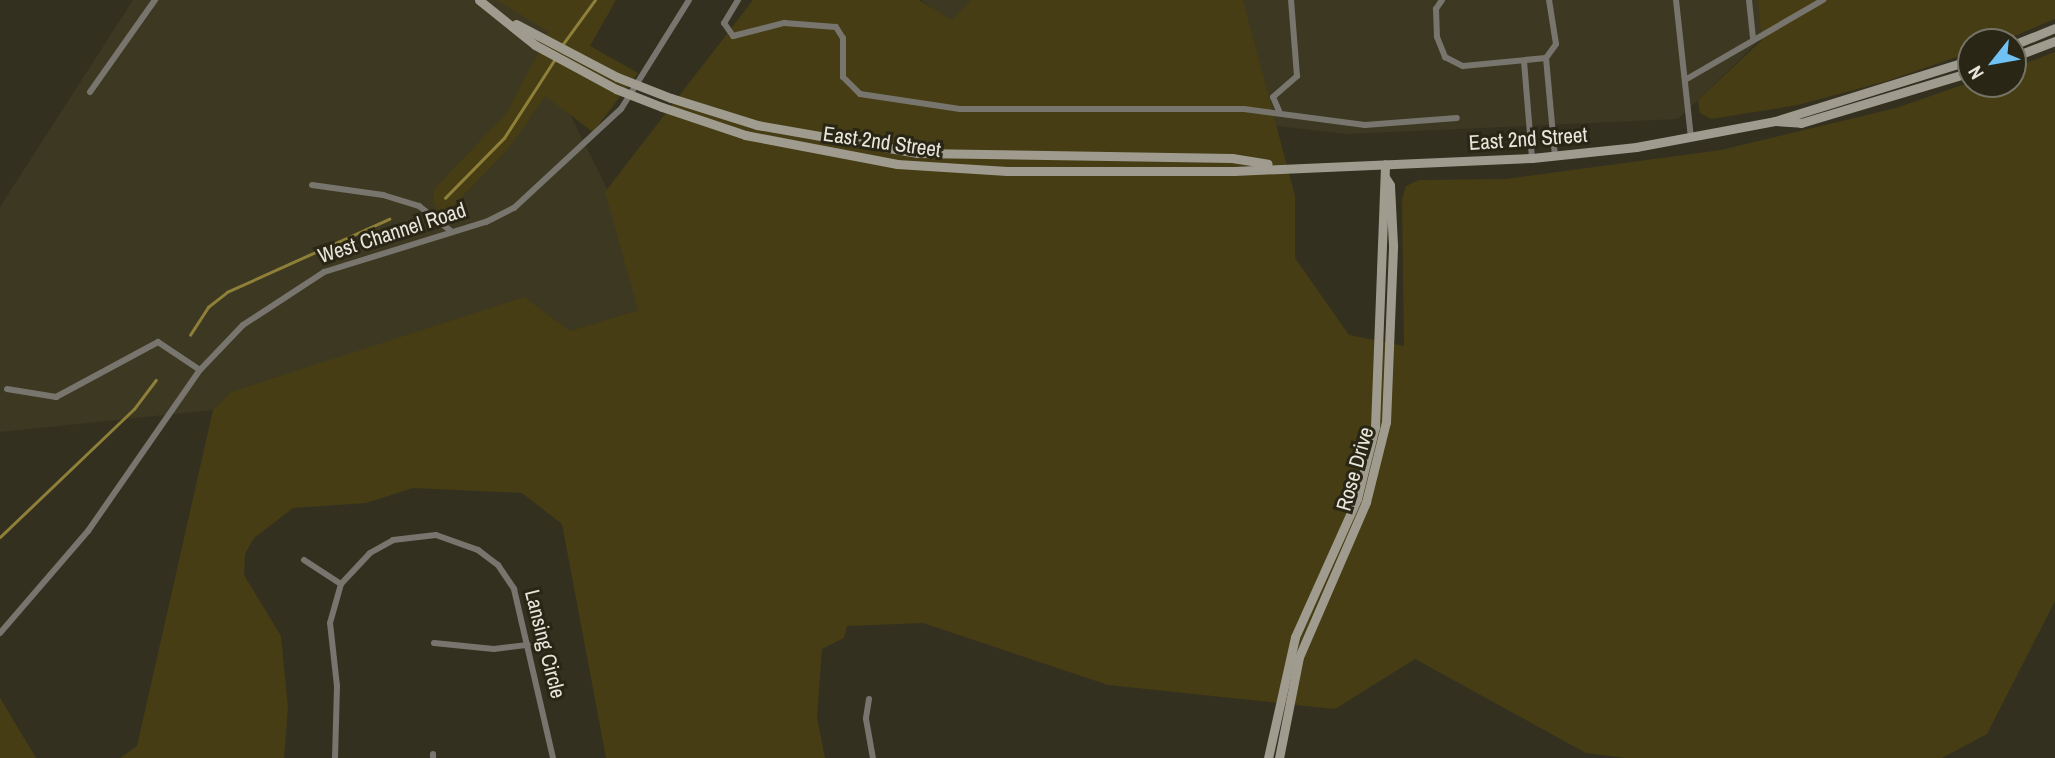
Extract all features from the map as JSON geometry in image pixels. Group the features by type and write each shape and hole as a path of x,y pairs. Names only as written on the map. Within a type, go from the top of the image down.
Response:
{"main road":[{"name":"East 2nd Street","path":"479,0 509,21 535,45 579,72 662,107 783,144 933,168 1234,171 1280,166 1555,156 1691,137 1775,121 1790,112 1957,64"},
{"name":"East 2nd Street","path":"509,21 617,77 671,98 757,125 907,152 1232,158 1280,166"},
{"path":"2027,40 2055,29"},
{"path":"2027,52 2055,41"},
{"name":"East 2nd Street","path":"1775,121 1790,125 1813,120 1957,76"},
{"name":"Rose Drive","path":"1268,758 1295,637 1357,499 1375,427 1380,186 1385,177 1385,164"},
{"name":"Rose Drive","path":"1279,758 1299,657 1366,502 1386,422 1393,245 1390,185 1385,177"}],"street":[{"path":"90,92 155,0"},
{"name":"West Channel Road","path":"0,633 88,531 200,370 243,325 312,278 507,212 580,152 652,67 689,0"},
{"path":"738,0 724,23 733,36 784,23 836,27 843,38 843,77 860,94 960,109 1281,112 1365,125 1457,118"},
{"path":"1281,112 1273,97 1297,76 1291,0"},
{"path":"1443,0 1436,9 1437,37 1453,64 1546,58"},
{"path":"1549,0 1556,44 1546,58 1555,156"},
{"path":"1676,0 1691,137"},
{"path":"1749,0 1753,39"},
{"path":"1685,80 1823,0"},
{"path":"1524,61 1532,158"},
{"path":"312,185 357,190 419,206 452,232"},
{"path":"7,389 56,397 158,342 200,370"},
{"name":"Lansing Circle","path":"335,758 330,623 341,584 370,553 393,540 436,535 458,540 498,565 522,608 553,758"},
{"path":"304,560 341,584"},
{"path":"434,643 494,649 528,645"},
{"path":"869,699 866,719 873,758"}],"shaded area":[{"path":"133,0 599,0 550,74 607,189 639,310 570,331 232,392 213,410 0,432 0,207"},
{"path":"497,0 616,0 590,46 638,73 593,132 545,96 509,148 449,210 440,211 433,204 434,189 506,114 549,32"},
{"path":"753,0 919,0 952,20 971,0 1243,0 1295,196 1295,258 1349,335 1404,346 1402,199 1406,186 1419,180 1506,179 1721,150 1896,108 1957,87 1957,98 2027,98 2027,63 2055,52 2055,601 1987,734 1942,758 1626,758 1586,753 1415,659 1335,709 1108,685 923,623 847,626 844,638 822,649 817,717 825,758 606,758 562,524 522,493 413,488 366,503 293,508 254,538 245,554 244,575 281,636 288,707 284,758 120,758 137,746 213,410 231,392 524,297 570,331 638,310 605,192"},
{"path":"921,0 1763,0 1768,32 1678,119 1347,134 1205,118 957,26"},
{"path":"1758,0 2055,0 2055,19 2027,31 2027,28 1957,28 1957,57 1887,81 1798,105 1711,119 1700,113 1698,100 1762,40"},
{"path":"0,698 36,758 0,758"}],"waterway":[{"path":"563,44 595,0"},
{"path":"445,198 504,138 555,59"},
{"path":"190,335 208,307 227,292 389,219"},
{"path":"0,537 134,409 156,380"}]}
